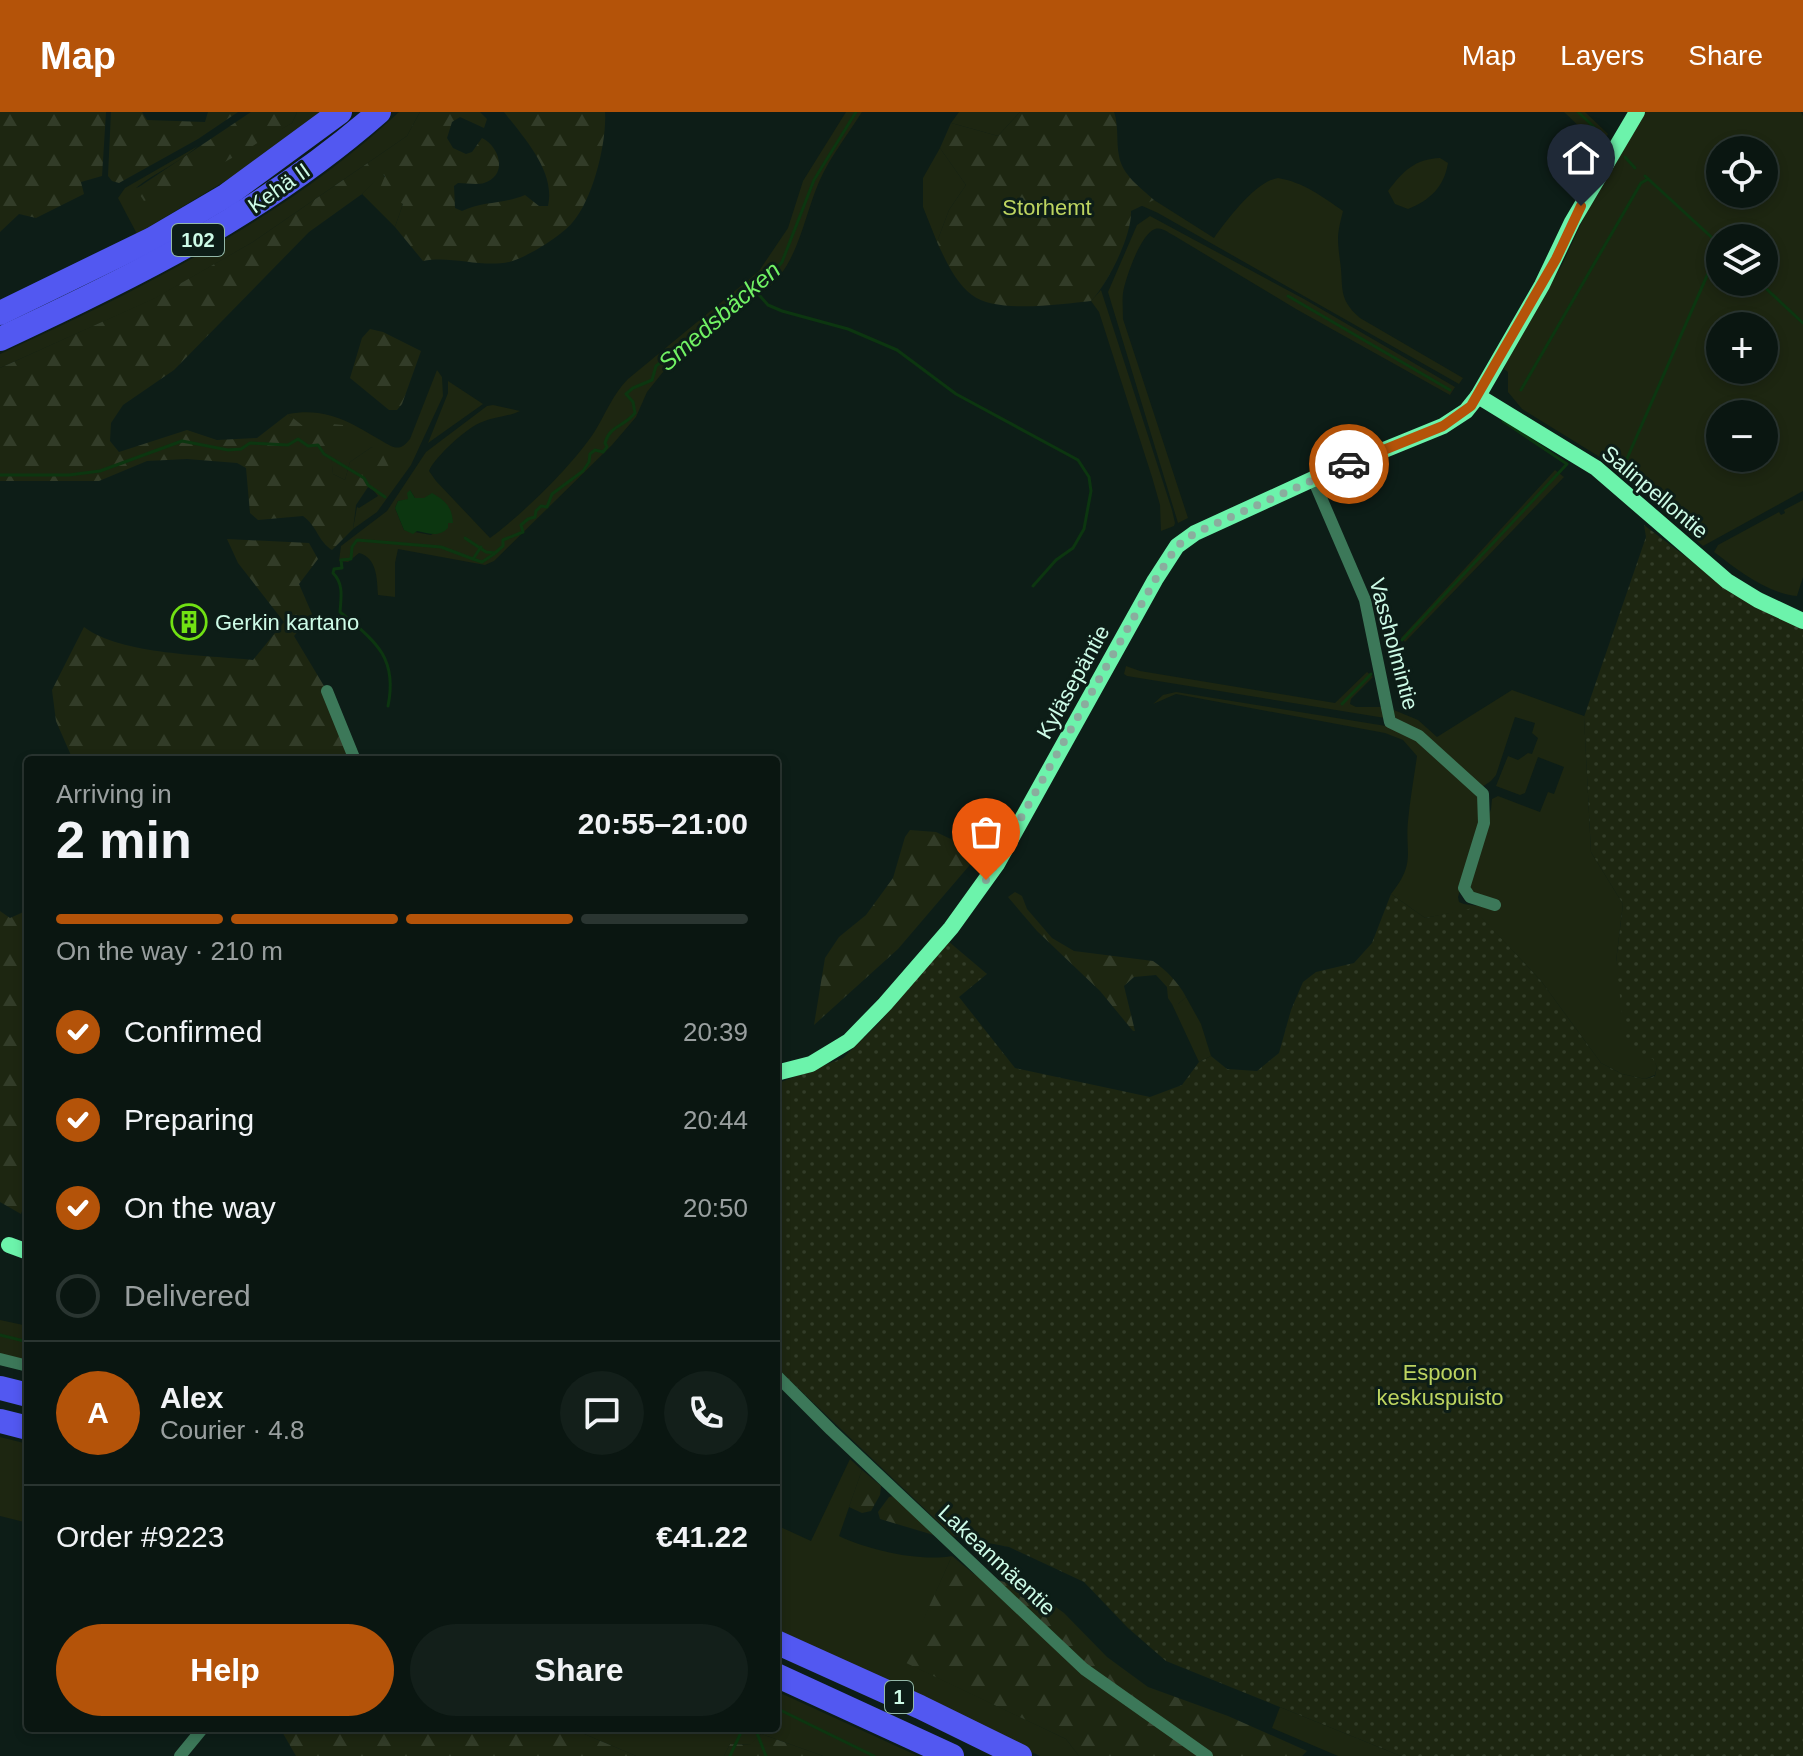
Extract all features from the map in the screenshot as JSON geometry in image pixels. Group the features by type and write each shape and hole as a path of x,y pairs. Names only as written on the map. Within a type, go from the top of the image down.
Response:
{"highway":[{"name":"Kehä II","path":"0,313 152,239 227,195 340,112"},
{"name":"Kehä II","path":"0,339 159,263 225,225 314,164 379,112"},
{"path":"0,1388 24,1394"},
{"path":"0,1421 24,1427"},
{"name":"1","path":"780,1644 1020,1756"},
{"name":"1","path":"780,1677 952,1756"}],"main road":[{"name":"Kyläsepäntie","path":"780,1072 811,1064 849,1041 951,928 997,864 1177,546 1195,533 1313,479 1443,426 1466,411 1478,396 1556,259 1572,222 1637,112"},
{"name":"Salinpellontie","path":"1478,396 1596,468 1727,581 1803,621"},
{"path":"9,1245 24,1251"}],"street":[{"name":"Vassholmintie","path":"1313,479 1365,600 1390,722 1419,736 1483,794 1484,823 1464,888 1470,897 1495,905"},
{"path":"327,691 353,756"},
{"path":"0,1359 24,1365"},
{"name":"Lakeanmäentie","path":"780,1379 1084,1669 1207,1756"},
{"path":"180,1756 200,1732"}],"green space":[{"path":"0,112 106,112 102,176 81,182 84,194 36,218 19,214 0,232"},
{"path":"111,112 142,112 147,120 205,122 208,112 238,112 198,139 119,183 108,176"},
{"path":"251,112 297,112 292,123 192,181 144,201 136,189"},
{"path":"297,112 322,112 242,171 137,234 118,198 125,188 198,146 136,188 259,140 292,123"},
{"path":"399,112 420,112 407,136 253,242 156,298 0,368 0,354 158,277 259,218 308,186"},
{"path":"420,112 480,112 487,119 484,128 460,117 452,122 447,138 453,148 466,154 472,152 482,138 493,147 499,160 497,174 492,179 481,184 458,183 454,186 455,208 462,211 525,195 539,206 548,206 549,193 543,168 504,112 605,112 604,139 597,170 580,213 552,240 509,262 423,261 395,227 403,204 380,188 385,176 382,174 362,194 309,232 174,370 123,405 111,423 110,441 119,452 187,430 217,440 257,438 288,414 303,426 310,416 326,427 343,425 344,439 330,442 333,474 345,480 350,462 372,447 382,453 389,467 383,490 374,491 368,487 356,505 353,529 332,550 303,516 258,520 250,513 246,468 237,463 187,459 147,461 99,481 0,481 0,368 155,298 253,242 407,136"},
{"path":"846,112 862,112 823,173 796,248 778,278 671,362 647,392 636,417 612,445 494,561 485,565 398,549 395,597 378,595 373,564 365,556 359,553 348,562 339,561 341,546 387,511 426,452 487,406 493,405 520,411 487,420 468,430 444,451 429,471 490,538 503,528 574,459 628,379 759,271 788,228 803,181","holes":["410,490 415,498 424,498 453,523 447,523 431,535 404,530 395,508 398,501 408,500"]},
{"path":"959,112 1020,112 998,136 951,123"},
{"name":"Storhemt","path":"1020,112 1114,112 1121,163 1133,181 1154,200 1131,211 1128,233 1118,259 1091,301 1012,306 983,301 961,284 937,242 949,210 966,185 940,148 951,123 998,136"},
{"path":"1564,112 1585,112 1608,134 1601,147"},
{"path":"1645,112 1801,112 1803,491 1703,546 1603,459 1522,409 1508,392 1508,372 1504,369 1508,356 1562,265 1586,213"},
{"path":"940,148 966,185 949,210 937,242 923,207 923,178"},
{"path":"1440,158 1448,163 1435,192 1408,209 1395,204 1388,191 1399,178 1410,167"},
{"path":"382,173 403,204 395,227 362,194"},
{"path":"1278,178 1320,195 1343,211 1338,241 1342,285 1353,311 1463,378 1459,384 1140,205 1154,200 1214,238 1252,194"},
{"path":"1150,216 1304,299 1455,387 1450,395 1296,309 1167,231 1155,229 1144,239 1130,268 1123,293 1123,319 1188,518 1178,523 1108,292 1137,225"},
{"path":"1101,290 1172,510 1174,526 1161,531 1160,505 1152,477 1099,312 1091,301"},
{"path":"370,329 421,351 397,410 389,410 350,378 362,338"},
{"path":"437,370 442,377 443,396 411,465 377,512 353,529 357,507 378,496 374,491 383,489 372,447 350,462 345,480 333,474 327,427 303,427 288,414 330,415 391,446 399,447 410,439"},
{"path":"448,381 483,404 428,443 448,393"},
{"path":"1555,470 1564,477 1405,642 1401,638"},
{"path":"1803,500 1803,577 1797,596 1763,586 1714,552 1718,545 1779,512 1781,515 1785,513 1784,510"},
{"name":"Espoon keskuspuisto","path":"1644,525 1706,572 1803,628 1803,1756 1401,1756 1166,1661 1128,1628 1084,1582 1009,1547 953,1536 780,1371 780,1082 843,1058 879,1023 948,941 987,974 959,997 1015,1068 1150,1097 1182,1085 1199,1062 1211,1056 1227,1069 1257,1071 1279,1053 1291,1010 1303,982 1316,972 1354,963 1372,943 1391,894 1425,918 1473,908 1541,981 1601,1063 1622,1074 1645,1079 1655,1076 1657,1067 1653,1059 1626,1047 1616,962 1623,904 1591,852 1584,717 1646,537"},
{"path":"227,539 309,543 318,559 299,584 312,614 294,636 327,691 353,756 71,756 56,721 52,690 84,627 100,636 142,648 253,660 284,622 238,563"},
{"path":"1126,666 1140,671 1335,703 1367,672 1373,677 1351,699 1350,704 1356,707 1383,707 1385,718 1127,676 1124,674"},
{"path":"1512,690 1584,716 1591,852 1623,904 1616,962 1657,1067 1655,1075 1645,1079 1622,1074 1601,1063 1541,981 1473,909 1425,918 1391,894 1407,866 1408,821 1417,756 1403,740 1385,733 1176,694 1153,704 1163,695 1176,692 1386,726 1409,734 1477,794 1482,814 1459,902 1500,909 1500,905 1470,895 1467,877 1492,799 1498,796 1540,812 1548,792 1554,794 1564,767 1538,757 1525,793 1520,795 1496,786 1508,756 1518,760 1528,753 1532,754 1538,738 1532,733 1535,723 1515,717 1496,775 1482,787 1396,722 1389,708 1418,720 1437,737"},
{"path":"910,830 936,832 980,853 898,949 814,1025 825,958 839,937 866,915 893,878"},
{"path":"1015,892 1022,896 1027,909 1052,938 1074,951 1153,961 1172,977 1186,997 1178,1004 1172,1004 1167,987 1156,975 1134,977 1124,986 1133,1031 1100,991 1037,931 1008,897"},
{"path":"0,911 10,918 24,912 24,1206 21,1214 0,1202"},
{"path":"1186,997 1201,1024 1211,1056 1199,1062 1172,1004 1178,1004"},
{"path":"0,1320 24,1325 24,1361 0,1354"},
{"path":"0,1437 24,1443 24,1522 0,1516"},
{"path":"850,1459 862,1470 839,1536 894,1554 952,1556 905,1662 1066,1739 1079,1756 1040,1756 780,1635 780,1527 811,1541"},
{"path":"862,1470 881,1486 880,1495 871,1511 862,1513 849,1507"},
{"path":"894,1496 937,1536 880,1519 878,1512 889,1497"},
{"path":"952,1556 974,1574 1031,1589 1064,1613 1107,1657 1148,1687 1228,1716 1307,1751 1302,1756 1079,1756 1066,1739 904,1662"},
{"path":"780,1693 918,1756 823,1756 761,1734 751,1745 730,1744 724,1756 636,1756 579,1732 780,1732"},
{"path":"1280,1707 1401,1756 1338,1756 1272,1728"},
{"path":"282,1732 579,1732 636,1756 296,1756"},
{"path":"761,1734 823,1756 724,1756 730,1744 750,1745"}],"shaded area":[{"path":"410,490 415,498 424,498 432,493 441,499 450,509 453,523 448,523 448,528 437,534 417,531 413,534 404,530 395,508 398,501 408,499"}],"waterway":[{"name":"Smedsbäcken","path":"465,538 486,552 495,553 503,546 503,540 523,532 521,525 535,517 541,506 547,507 552,494 583,471 590,454 595,450 603,452 610,433 635,413 633,402 626,394 652,380 656,366 681,347 686,347 696,334 723,314 728,303 732,304 766,281 782,262 814,180 856,112"},
{"path":"1578,112 1594,127"},
{"path":"1625,157 1635,168"},
{"path":"1645,176 1706,232"},
{"path":"1521,390 1641,183 1648,179"},
{"path":"1622,470 1706,278"},
{"path":"753,288 768,305 848,329 897,350 956,394 1078,460 1089,477 1091,491 1084,529 1073,548 1056,560 1033,586"},
{"path":"1288,296 1450,390"},
{"path":"1774,296 1803,323"},
{"path":"1402,640 1567,464 1503,421"},
{"name":"Smedsbäcken","path":"0,475 69,475 100,471 182,441 228,450 241,449 250,443 288,445 298,439 308,446 318,445 324,454 364,478 368,485 385,497"},
{"path":"388,706 390,675 386,662 364,632 340,612 341,591 334,569 342,568 341,560 351,559 352,547 357,540 441,547 473,559 481,547"},
{"path":"473,559 482,562 494,554"},
{"path":"1342,704 1371,674"},
{"path":"0,1335 24,1341"},
{"path":"780,1710 874,1756"},
{"path":"730,1756 741,1732"},
{"path":"757,1732 766,1756"}],"way so far":[{"path":"986,880 1155,580 1181,541 1212,524 1349,464"}],"place":[{"name":"Gerkin kartano","path":"189,622"}],"route":[{"path":"1349,464 1443,426 1471,406 1556,259 1581,206"}]}
